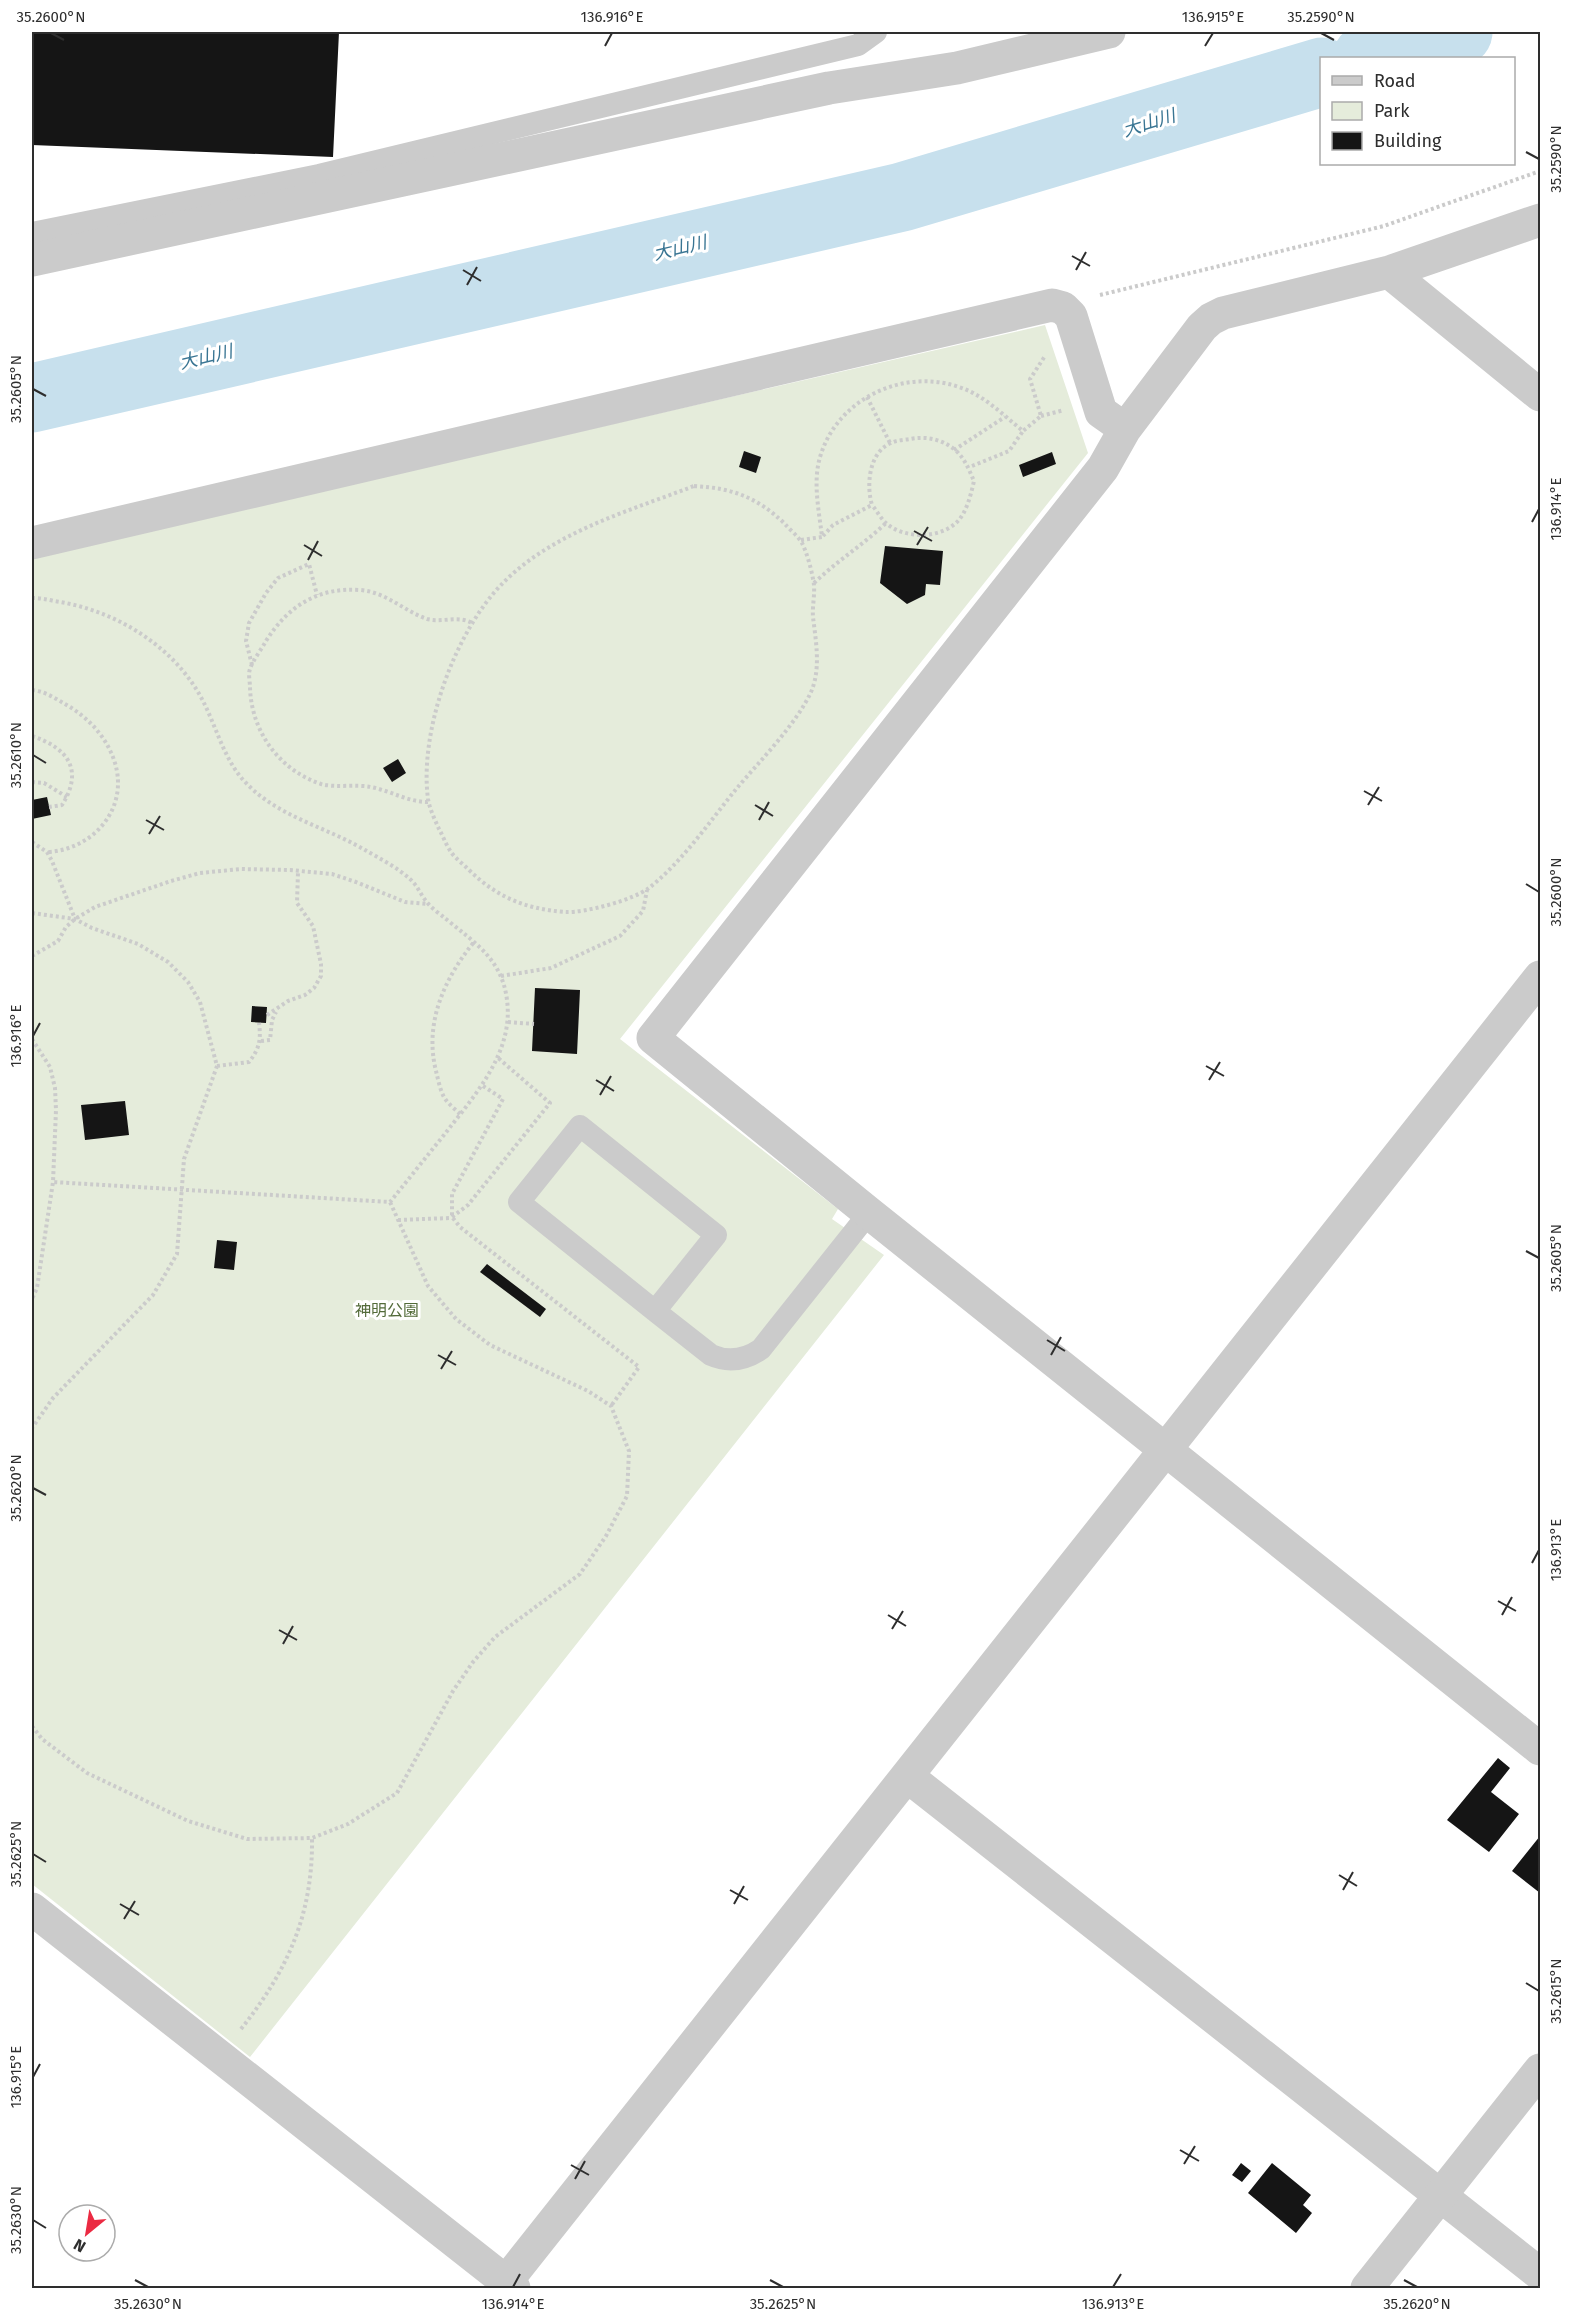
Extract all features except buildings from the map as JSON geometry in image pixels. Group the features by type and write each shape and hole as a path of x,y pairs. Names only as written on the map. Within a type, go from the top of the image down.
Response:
{"street":[{"path":"32,261 829,88 957,69 1109,32"},
{"path":"1540,220 1389,272 1223,313 1202,327 1125,429 1103,468 653,1038 1540,1749"},
{"path":"1389,272 1540,395"},
{"path":"32,543 1052,305 1063,308 1071,316 1101,412 1125,429"},
{"path":"32,1909 507,2287 1165,1448 1540,976"},
{"path":"907,1776 1540,2274"},
{"path":"1367,2289 1540,2070"}],"lane":[{"path":"32,233 330,172 858,45 876,32"},
{"path":"655,1311 717,1235 580,1126 519,1202 655,1311 718,1358 727,1361 752,1355 761,1349 869,1213"}],"path":[{"path":"1094,297 1384,225 1540,171"},
{"path":"972,466 1009,451 1023,430 1041,416 1030,380 1046,354"},
{"path":"822,537 817,492 821,452 844,415 867,397 900,384 918,381 943,382 961,387 986,400 1023,430"},
{"path":"867,397 890,443"},
{"path":"954,450 1005,417"},
{"path":"925,438 939,440 954,450 968,467 974,481 968,502 958,520 940,531 921,534 902,532 886,523 872,505 868,478 880,453 890,443 925,438"},
{"path":"694,486 722,487 744,494 777,516 801,540 814,583 812,608 817,669 812,691 786,728 671,868 646,890 625,899 575,912 537,910 511,900 486,886 451,853 428,802 428,773 433,725 446,677 472,623 486,601 504,582 545,550 601,522 694,486"},
{"path":"801,540 822,537 833,525 872,505"},
{"path":"814,583 886,523"},
{"path":"252,666 246,641 249,623 266,593 278,578 309,564 317,595"},
{"path":"428,802 416,802 373,787 349,784 323,785 282,761 269,747 260,732 250,700 249,670 275,627 290,610 317,595 345,590 363,590 383,595 428,619 467,620 472,623"},
{"path":"32,598 65,602 94,610 149,639 175,662 198,692 226,754 246,783 294,817 315,824 364,849 411,879 427,904 493,960 501,976 507,999 508,1022 497,1057 483,1086 390,1202"},
{"path":"32,690 50,695 81,713 106,743 116,764 118,790 112,811 103,827 91,838 63,852 47,852"},
{"path":"32,736 60,750 70,762 72,787 62,805 49,807"},
{"path":"32,782 44,783 67,797"},
{"path":"32,842 47,852 75,919"},
{"path":"32,956 58,941 66,927 95,907 200,873 241,869 332,874 405,902 427,904"},
{"path":"267,1015 288,1001 305,995 314,988 321,976 321,964 313,926 297,903 298,872"},
{"path":"501,976 551,968 620,936 643,911 646,890"},
{"path":"32,913 75,919 92,928 138,944 168,962 188,982 200,1002 217,1066 184,1159 177,1254 153,1295 53,1398 32,1428"},
{"path":"460,1114 444,1098 434,1061 432,1037 434,1016 441,995 462,957 474,942"},
{"path":"261,1041 270,1040 272,1020 276,1010"},
{"path":"508,1022 534,1024"},
{"path":"217,1066 249,1062 257,1052 261,1041 259,1023"},
{"path":"32,1039 50,1067 55,1088 56,1110 53,1182 37,1288 32,1299"},
{"path":"398,1220 451,1217 468,1205 550,1103 497,1057"},
{"path":"53,1182 390,1202"},
{"path":"32,1726 42,1739 87,1773 188,1821 247,1839 312,1838 348,1824 397,1793 453,1691 473,1662 495,1637 580,1574 606,1536 627,1496 629,1451 611,1406 588,1391 490,1345 456,1319 428,1286 390,1202"},
{"path":"219,2057 244,2026 281,1972 294,1946 310,1878 312,1838"}],"green space":[{"name":"神明公園","path":"1045,325 1088,453 620,1039 838,1209 832,1219 884,1255 250,2057 32,1884 32,557"}],"waterway":[{"name":"大山川","path":"1370,57 1458,32"},
{"name":"大山川","path":"32,398 902,197 1320,73"}]}
